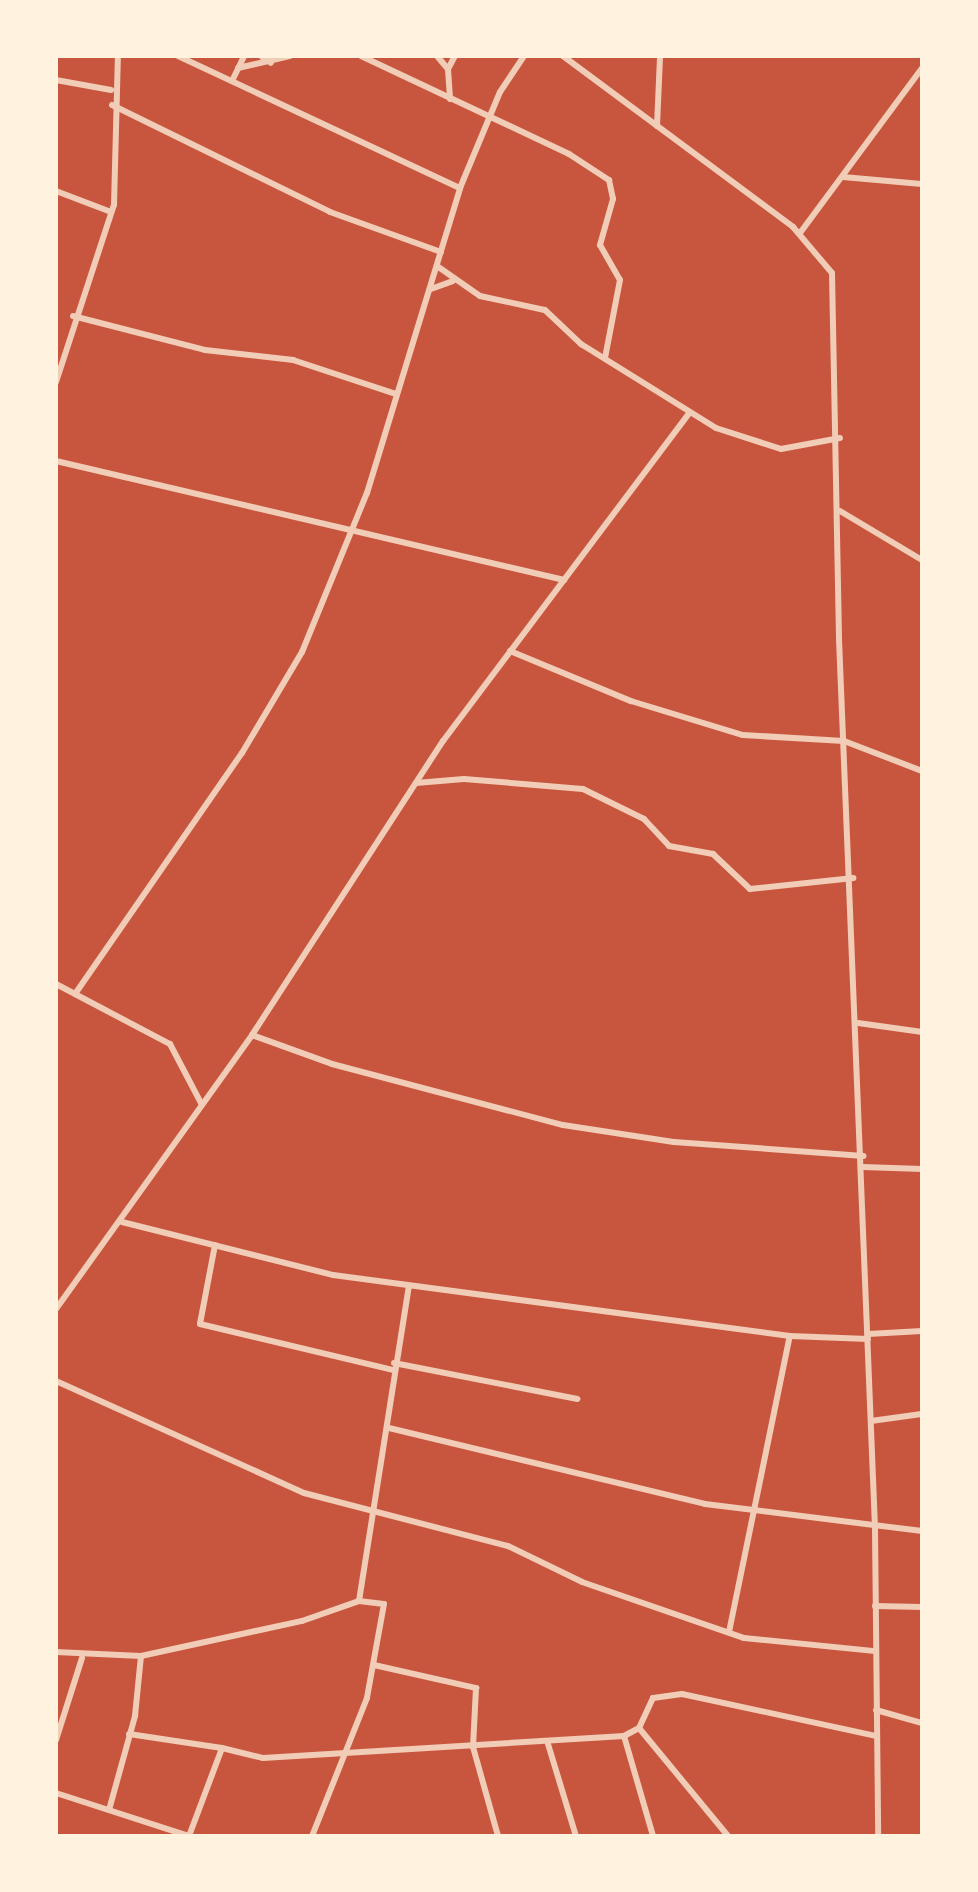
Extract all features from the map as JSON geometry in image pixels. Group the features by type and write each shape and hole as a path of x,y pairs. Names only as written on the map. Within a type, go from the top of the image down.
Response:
{"street":[{"path":"56,382 73,316 111,212 111,90 118,56"},
{"path":"178,56 460,188"},
{"path":"232,81 244,56"},
{"path":"259,56 259,66"},
{"path":"259,56 271,63"},
{"path":"238,68 259,66 290,56"},
{"path":"361,56 569,154 612,184 600,245 620,280 605,358"},
{"path":"437,56 448,69"},
{"path":"450,99 448,69 455,56"},
{"path":"75,994 242,753 302,652 350,534 431,289 460,188 489,117 524,56"},
{"path":"563,56 800,233 832,273 840,438 844,741 853,878 875,1529 878,1836"},
{"path":"657,126 660,56"},
{"path":"800,233 922,68"},
{"path":"56,80 111,90"},
{"path":"112,105 330,212 441,252"},
{"path":"843,177 922,184"},
{"path":"56,199 59,192 111,212"},
{"path":"437,266 453,281 480,296 545,310 605,358 690,412 769,447 840,438"},
{"path":"431,289 453,281"},
{"path":"73,316 205,350 293,360 396,394"},
{"path":"56,1309 122,1222 201,1103 252,1035 416,783 510,651 690,412"},
{"path":"56,461 425,552 458,550 564,580"},
{"path":"840,511 922,560"},
{"path":"510,651 631,701 743,735 844,741 922,771"},
{"path":"416,783 583,789 644,819 669,846 713,854 750,889 853,878"},
{"path":"56,984 170,1044 201,1103"},
{"path":"858,1023 922,1032"},
{"path":"252,1035 332,1064 563,1125 674,1142 863,1156"},
{"path":"863,1167 922,1169"},
{"path":"122,1222 409,1286 790,1336 868,1337 922,1331"},
{"path":"215,1245 200,1324 394,1366 577,1399"},
{"path":"359,1601 370,1510 389,1428 394,1366 409,1286"},
{"path":"729,1632 749,1512 790,1336"},
{"path":"56,1381 281,1483 508,1546 582,1582 764,1644 875,1651"},
{"path":"871,1421 922,1414"},
{"path":"389,1428 749,1512 875,1529 922,1531"},
{"path":"56,1652 82,1658 141,1656 302,1621 359,1601 384,1604 374,1665 355,1731 340,1754 312,1836"},
{"path":"875,1606 922,1607"},
{"path":"109,1810 129,1734 141,1656"},
{"path":"56,1740 82,1658"},
{"path":"374,1665 470,1683 473,1747 498,1836"},
{"path":"129,1734 222,1748 263,1758 548,1744 624,1736 639,1728 653,1698 682,1694 876,1736"},
{"path":"876,1710 922,1723"},
{"path":"639,1728 728,1836"},
{"path":"624,1736 653,1836"},
{"path":"548,1744 576,1836"},
{"path":"56,1793 189,1836 222,1748"}]}
